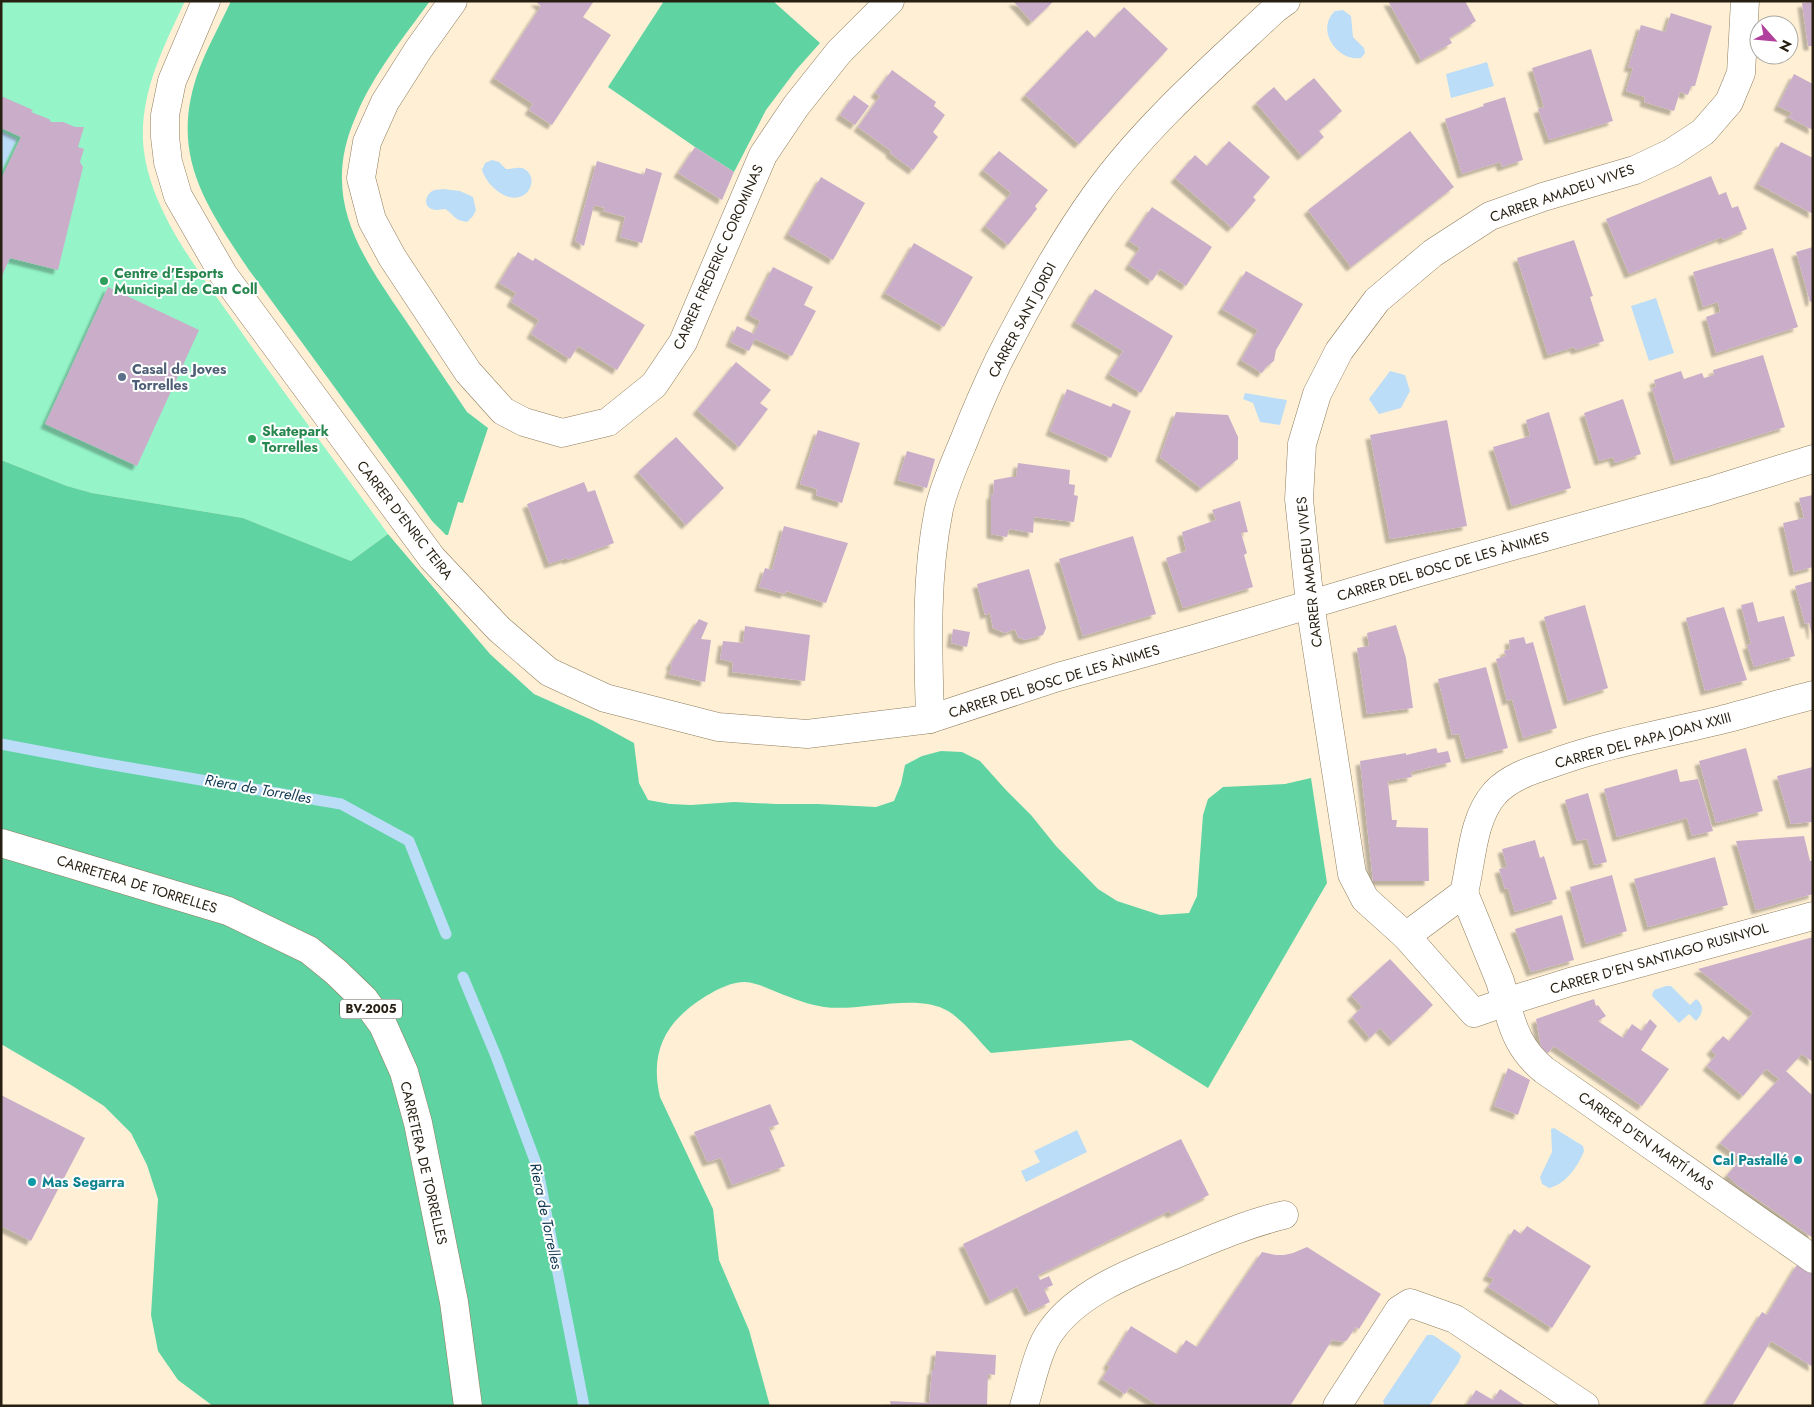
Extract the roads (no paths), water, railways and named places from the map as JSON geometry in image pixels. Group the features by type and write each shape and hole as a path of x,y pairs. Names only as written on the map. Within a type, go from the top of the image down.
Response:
{"street":[{"name":"CARRER D'ENRIC TEIRA","path":"206,1 172,81 165,114 168,162 178,196 223,274 349,447 432,558 499,629 549,672 606,698 718,727 807,734 930,719"},
{"name":"CARRER FREDERIC COROMINAS","path":"453,1 418,50 385,102 367,142 361,178 372,220 392,257 468,372 503,411 524,422 562,433 608,422 654,385 683,342 763,155 796,106 839,52 890,1"},
{"name":"CARRER SANT JORDI","path":"930,719 927,614 932,556 940,508 955,462 985,388 1050,266 1096,195 1133,148 1200,79 1286,1"},
{"name":"CARRER AMADEU VIVES","path":"1506,1002 1474,1013 1406,936 1366,899 1352,874 1310,604 1299,499 1302,444 1317,394 1339,352 1377,300 1433,253 1490,216 1543,197 1635,170 1671,153 1703,132 1729,102 1741,73 1746,1"},
{"name":"CARRER DEL BOSC DE LES ÀNIMES","path":"930,719 1058,677 1416,572 1710,491 1813,459"},
{"name":"CARRER DEL PAPA JOAN XXIII","path":"1464,893 1475,836 1483,810 1496,792 1515,777 1563,759 1605,747 1722,720 1813,695"},
{"name":"CARRETERA DE TORRELLES","path":"1,843 228,912 309,950 364,998 383,1025 404,1072 418,1123 454,1302 468,1406"},
{"path":"1406,936 1464,893"},
{"name":"CARRER D'EN MARTÍ MAS","path":"1464,893 1500,981 1513,1029 1532,1060 1813,1259"},
{"name":"CARRER D'EN SANTIAGO RUSINYOL","path":"1506,1002 1570,982 1813,916"},
{"path":"1024,1406 1050,1331 1076,1306 1120,1278 1228,1232 1284,1215"},
{"path":"1337,1406 1399,1310 1410,1303 1455,1319 1585,1406"}],"water":[{"path":"1343,10 1351,16 1353,37 1364,48 1365,53 1361,58 1352,58 1344,55 1331,43 1328,35 1329,18 1335,11"},
{"path":"1487,62 1494,86 1451,98 1446,74"},
{"path":"1,131 17,139 1,171"},
{"path":"492,160 499,162 506,169 522,168 528,172 531,178 531,185 523,196 515,198 506,196 487,181 482,170 485,163"},
{"path":"434,190 460,191 473,197 476,210 467,222 457,219 445,209 434,210 429,208 426,201 429,194"},
{"path":"1656,298 1674,353 1649,361 1631,306"},
{"path":"1390,371 1405,375 1410,391 1401,408 1379,414 1369,399"},
{"path":"1245,393 1287,400 1280,425 1260,422 1253,403 1243,399"},
{"path":"1671,986 1690,1005 1696,999 1699,1001 1702,1010 1696,1021 1689,1014 1679,1023 1653,997 1654,990"},
{"path":"1554,1128 1583,1146 1584,1151 1571,1174 1561,1183 1549,1188 1542,1184 1540,1177 1552,1152 1551,1129"},
{"path":"1077,1130 1087,1152 1026,1182 1021,1171 1040,1162 1034,1151"},
{"path":"1427,1335 1433,1335 1459,1353 1461,1356 1459,1362 1429,1406 1385,1406 1383,1401"}],"waterway":[{"name":"Riera de Torrelles","path":"1,744 341,804 409,841 446,934"},
{"name":"Riera de Torrelles","path":"463,977 496,1056 537,1166 584,1406"}],"place":[{"name":"Centre d'Esports Municipal de Can Coll","path":"104,281"},
{"name":"Casal de Joves Torrelles","path":"122,377"},
{"name":"Skatepark Torrelles","path":"252,439"},
{"name":"Cal Pastallé","path":"1798,1160"},
{"name":"Mas Segarra","path":"32,1182"}]}
